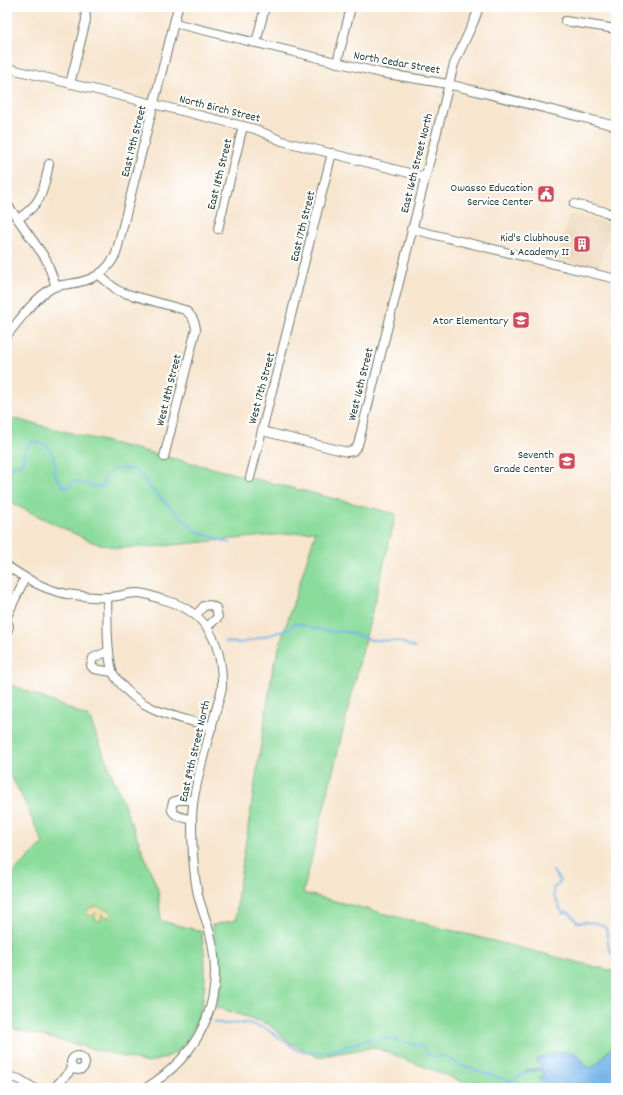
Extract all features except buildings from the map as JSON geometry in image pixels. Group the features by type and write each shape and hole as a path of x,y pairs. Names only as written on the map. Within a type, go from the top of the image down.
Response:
{"street":[{"path":"70,84 86,20 84,7"},
{"name":"East 19th Street","path":"99,275 110,265 116,254 178,7"},
{"path":"256,43 265,7"},
{"path":"338,63 351,7"},
{"name":"East 16th Street North","path":"387,329 456,56 470,30 479,7"},
{"path":"565,21 616,30"},
{"name":"North Cedar Street","path":"174,23 393,76 448,84 616,126"},
{"name":"North Birch Street","path":"7,68 255,129 282,141 425,176"},
{"name":"East 18th Street","path":"218,229 243,126"},
{"name":"East 17th Street","path":"295,304 332,153"},
{"path":"18,219 33,209 39,199 49,164"},
{"path":"7,204 46,259 56,286"},
{"path":"574,204 606,212 616,217"},
{"path":"412,230 616,280"},
{"path":"7,335 37,299 56,286 86,281 99,275"},
{"name":"West 18th Street","path":"99,275 117,290 185,310 193,318 196,329 164,456"},
{"name":"West 17th Street","path":"250,478 295,304"},
{"name":"West 16th Street","path":"262,430 347,452 352,451 358,445 387,329"},
{"name":"East 89th Street North","path":"7,566 25,578 48,589 73,595 107,597 138,593 178,603 196,615 208,627 213,636 222,669 222,688 193,800 192,820 193,861 198,895 212,942 216,976 214,992 209,1013 196,1040 171,1070 146,1088"},
{"path":"7,616 25,578"},
{"path":"107,597 109,651 112,672 122,686 136,699 152,710 212,727"},
{"path":"196,615 204,606 210,605 216,608 218,617 208,627"},
{"path":"7,622 9,628 7,632"},
{"path":"109,651 93,658 92,666 94,670 112,672"},
{"path":"192,820 174,815 171,806 173,802 178,800 193,800"},
{"path":"54,1088 73,1068"},
{"path":"7,1076 19,1079 34,1088"}],"shaded area":[{"path":"569,214 610,224 599,270 558,258"}],"green space":[{"path":"7,417 396,514 303,893 616,972 616,1088 478,1088 374,1047 318,1057 289,1042 268,1024 216,1007 219,986 219,966 212,925 236,920 238,892 273,667 316,531 152,547 116,548 92,542 7,501"},
{"path":"7,683 89,717 158,890 161,921 201,931 204,946 205,981 199,1015 192,1031 183,1044 169,1056 148,1063 7,1027 7,879 43,843 16,785 7,773"}],"sand":[{"path":"95,906 108,910 111,913 110,917 105,917 102,913 101,920 98,921 94,918 96,912 92,916 87,915 87,910"}],"water":[{"path":"616,1045 616,1088 548,1088 540,1078 544,1073 542,1070 525,1072 526,1070 540,1068 541,1066 536,1061 540,1058 550,1054 562,1052 577,1054 586,1066 591,1068 598,1063 612,1047"}],"waterway":[{"path":"7,470 23,462 25,451 30,442 37,442 48,447 54,457 55,476 64,487 70,487 73,481 102,488 103,479 113,469 135,469 153,491 194,529 205,535 230,543"},
{"path":"225,642 242,643 290,629 294,623 306,626"},
{"path":"311,628 332,632 347,632 372,640 398,641 415,648"},
{"path":"553,871 560,881 558,885 553,888 554,896 563,914 566,912 571,914 577,922 598,923 606,928 609,948 616,961"},
{"path":"214,1022 225,1024 247,1023 265,1028 299,1051 330,1052 369,1039 391,1039 422,1046 428,1054 435,1058 442,1055 450,1058 460,1066 470,1067 477,1071 510,1081 528,1072"}],"place":[{"name":"Owasso Education Service Center","path":"546,194"},
{"name":"Kid's Clubhouse & Academy II","path":"582,244"},
{"name":"Ator Elementary","path":"521,320"},
{"name":"Seventh Grade Center","path":"567,461"}]}
